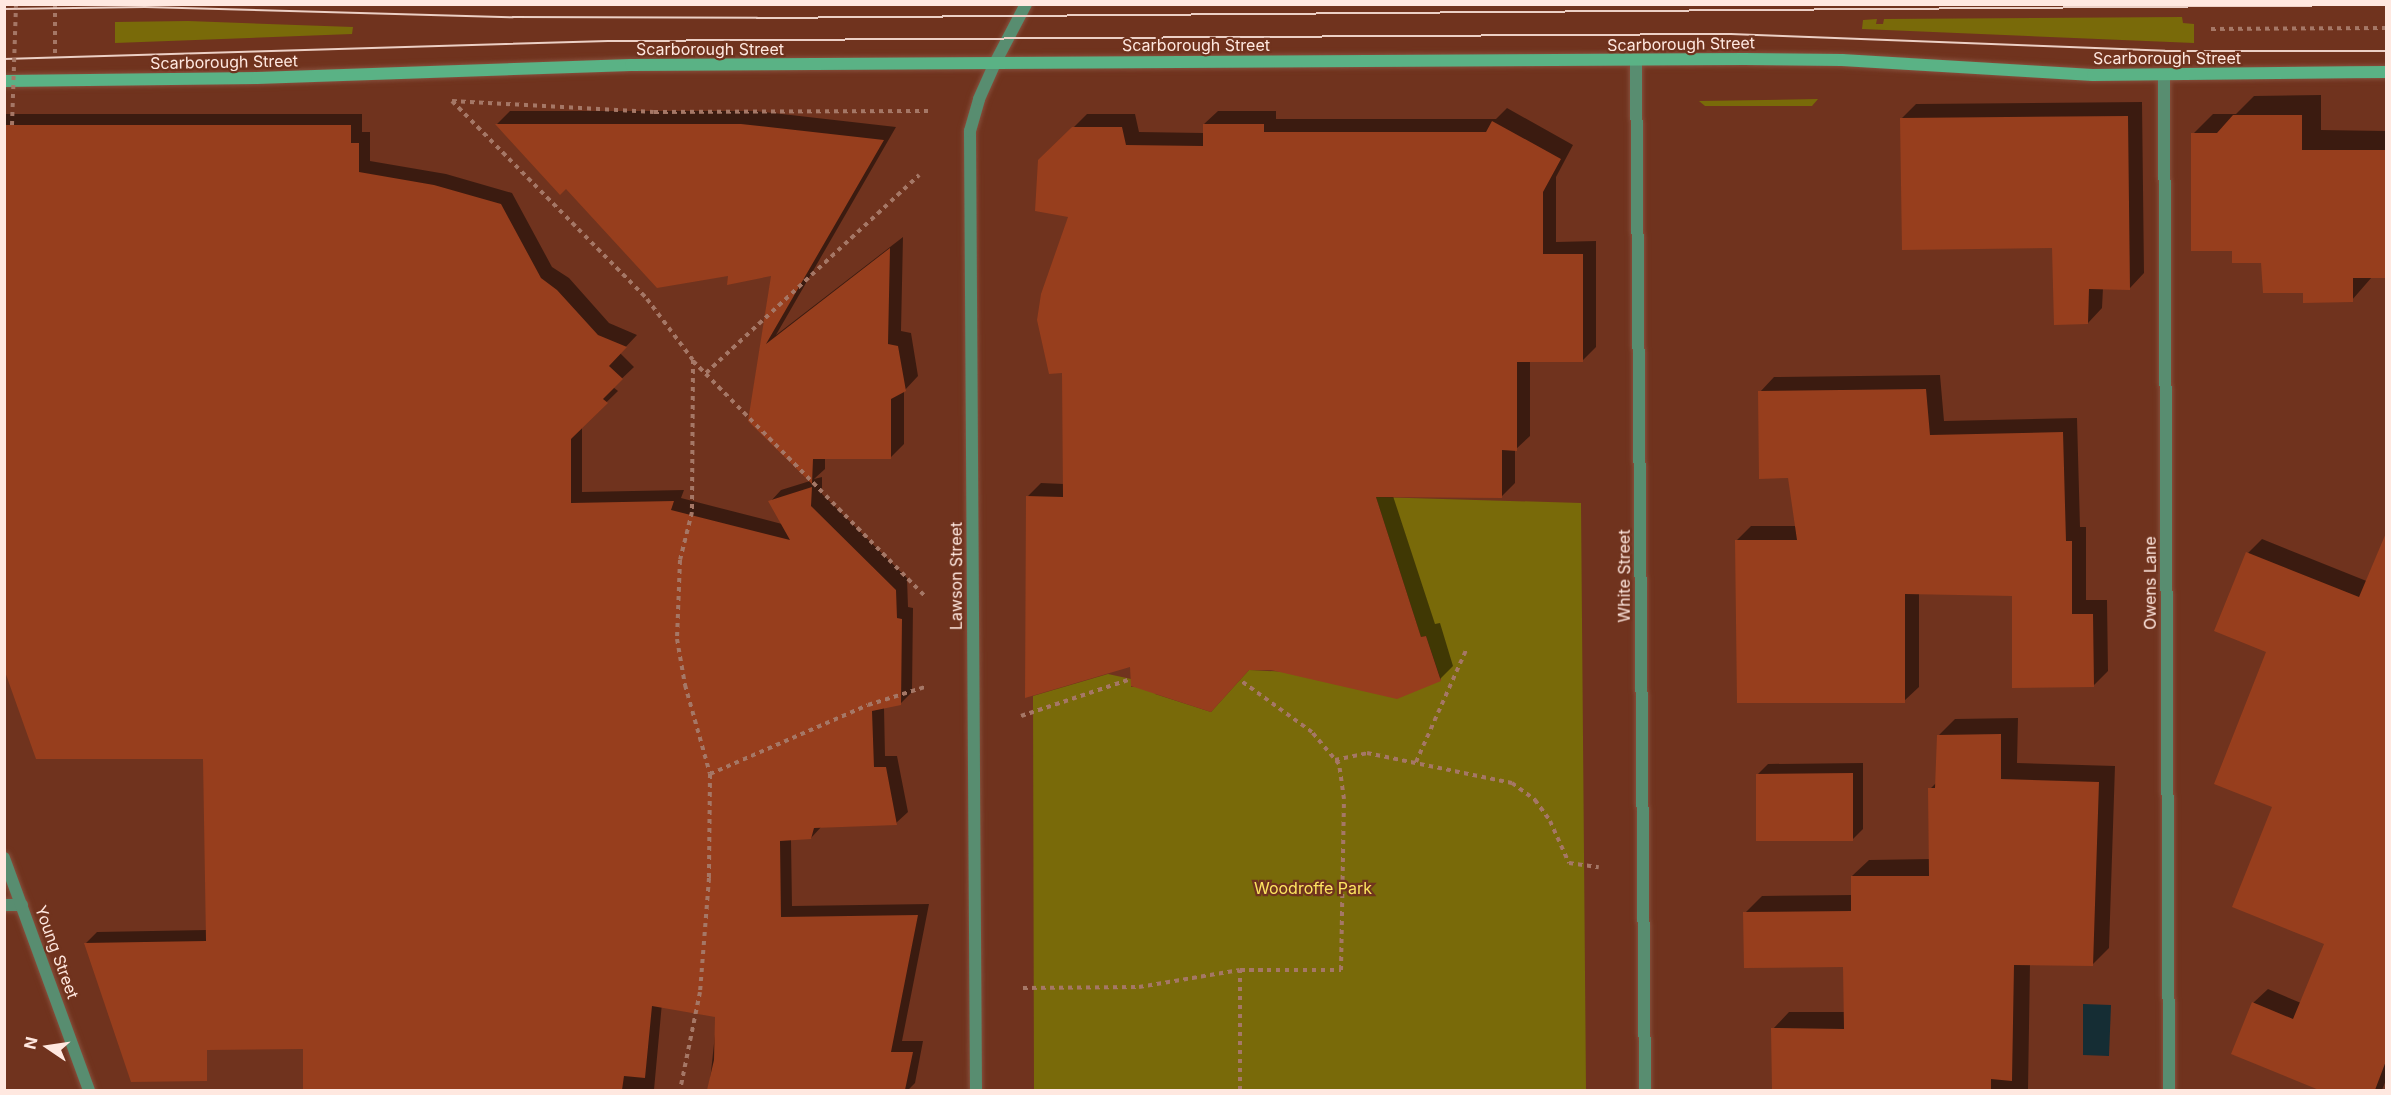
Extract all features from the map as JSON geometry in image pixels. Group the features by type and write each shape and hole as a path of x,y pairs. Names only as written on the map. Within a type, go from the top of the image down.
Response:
{"main road":[{"name":"Scarborough Street","path":"4,81 257,78 498,67 1842,60 2164,76 2386,72"}],"street":[{"name":"Lawson Street","path":"976,1090 970,132 979,99 1026,4"},
{"name":"White Street","path":"1636,61 1645,1090"},
{"name":"Owens Lane","path":"2164,76 2169,1090"},
{"name":"Young Street","path":"4,858 89,1090"},
{"path":"4,906 22,905"}],"path":[{"path":"12,125 16,4"},
{"path":"55,4 55,81"},
{"path":"2211,29 2386,28"},
{"path":"452,101 647,299 693,360 925,596"},
{"path":"440,102 654,112 928,111"},
{"path":"4,110 16,110"},
{"path":"706,373 919,175"},
{"path":"680,1090 700,992 709,878 710,774 685,684 677,639 680,560 692,512 693,360"},
{"path":"1416,762 1466,650"},
{"path":"1021,716 1131,679"},
{"path":"1023,988 1139,987 1240,970 1341,970 1344,782 1335,760 1312,732 1240,680"},
{"path":"710,774 868,705 925,687"},
{"path":"1335,760 1367,753 1512,783 1535,800 1550,820 1569,863 1599,867"},
{"path":"1240,970 1240,1090"}],"green space":[{"path":"2182,17 2183,23 2194,24 2194,43 1862,29 1863,20 1877,19 1876,24 1883,24 1884,19"},
{"path":"188,21 353,27 352,34 115,43 115,22"},
{"path":"1818,99 1812,106 1705,106 1699,101"},
{"name":"Woodroffe Park","path":"1376,497 1581,503 1586,1090 1034,1090 1033,696 1108,674 1131,679 1131,687 1154,686 1155,694 1211,712 1249,670 1441,680 1426,636 1421,637"}],"water":[{"path":"2083,1004 2111,1005 2109,1056 2083,1055"}],"building":[{"path":"2233,115 2302,115 2302,150 2386,150 2386,278 2353,278 2353,302 2303,303 2303,293 2263,293 2261,263 2232,263 2232,251 2191,251 2191,133 2217,133"},
{"path":"2128,116 2130,290 2089,289 2088,324 2054,325 2052,248 1902,250 1900,118"},
{"path":"1492,121 1561,159 1543,192 1543,254 1583,254 1583,362 1517,362 1517,451 1502,450 1502,498 1376,497 1421,637 1426,636 1441,681 1397,699 1271,670 1249,670 1211,712 1131,686 1130,667 1025,698 1026,496 1063,497 1062,373 1049,374 1037,320 1041,294 1068,217 1035,211 1038,160 1072,127 1122,127 1126,145 1203,146 1203,124 1264,124 1264,132 1486,132"},
{"path":"495,124 741,124 884,140 766,344 890,248 888,344 898,346 906,391 891,399 891,459 813,459 812,484 748,421 771,276 727,285 728,276 657,288 566,189 560,195"},
{"path":"4,125 351,125 351,143 359,143 359,172 434,185 501,204 541,278 557,290 598,335 627,347 609,366 623,379 603,399 608,403 571,439 571,503 674,501 671,510 790,540 768,501 812,487 811,506 896,590 897,618 902,619 901,705 872,711 874,767 886,767 897,825 814,828 811,839 780,841 781,917 918,915 891,1052 913,1052 905,1090 707,1090 714,1060 715,1017 652,1006 645,1078 624,1076 622,1090 303,1090 303,1049 207,1050 207,1081 131,1082 84,943 206,941 203,759 36,759 4,669"},
{"path":"1926,389 1930,435 2063,432 2066,541 2072,541 2072,614 2093,614 2094,687 2012,688 2012,596 1905,594 1905,703 1737,703 1735,540 1797,540 1788,478 1759,479 1758,391"},
{"path":"2386,533 2386,1061 2375,1090 2319,1090 2231,1054 2252,1002 2293,1019 2324,944 2232,907 2272,807 2214,784 2266,652 2214,631 2246,552 2359,597"},
{"path":"2001,734 2001,779 2099,782 2093,966 2014,965 2012,1081 1991,1079 1991,1090 1772,1090 1771,1028 1844,1029 1843,967 1744,968 1743,912 1851,911 1851,876 1929,876 1928,788 1935,788 1937,735"},
{"path":"1853,773 1853,841 1756,841 1756,774"}],"tram line":[{"path":"4,9 145,7 513,17 757,18 2386,5"},
{"path":"4,59 608,41 1731,34 2165,51 2386,51"}]}
